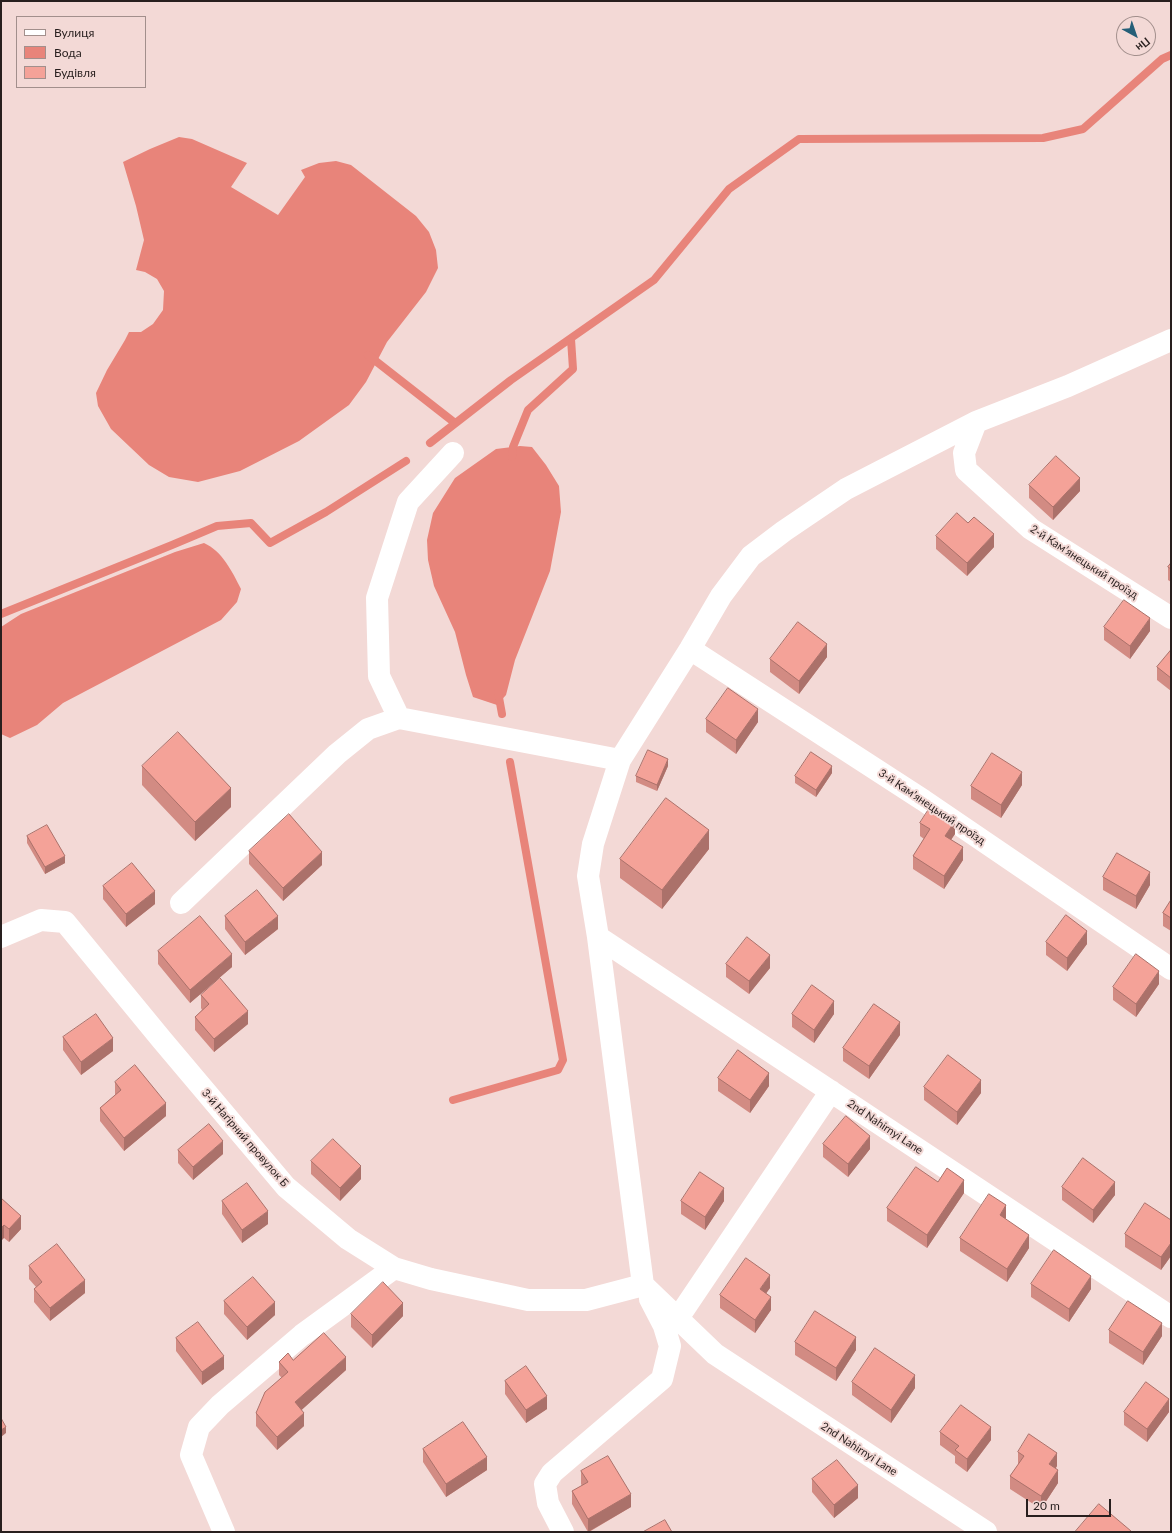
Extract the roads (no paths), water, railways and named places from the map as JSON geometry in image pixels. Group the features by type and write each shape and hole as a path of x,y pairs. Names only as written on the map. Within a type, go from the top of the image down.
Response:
{"street":[{"path":"563,1532 548,1503 545,1484 552,1473 662,1378 670,1346 664,1326 643,1285 598,937 588,876 593,844 620,760 690,649 721,596 751,556 784,531 846,489 976,422 1068,386 1171,340"},
{"name":"2-й Камʼянецький проїзд","path":"976,422 964,453 966,470 1031,529 1171,618"},
{"path":"399,718 380,676 376,598 408,502 453,453"},
{"name":"3-й Камʼянецький проїзд","path":"690,649 923,800 1171,969"},
{"path":"181,903 337,754 368,729 399,718 620,760"},
{"name":"3-й Нагірний провулок Б","path":"1,938 41,920 65,922 286,1187 348,1239 394,1268 432,1279 528,1300 586,1300 643,1285"},
{"name":"2nd Nahirnyi Lane","path":"598,937 1171,1317"},
{"path":"678,1318 831,1091"},
{"path":"224,1532 191,1455 199,1427 220,1405 302,1335 394,1268"},
{"name":"2nd Nahirnyi Lane","path":"643,1285 715,1354 986,1532"},
{"path":"670,1346 715,1354"}],"water":[{"path":"179,137 192,139 247,163 231,187 278,215 305,177 301,170 319,163 336,161 351,165 416,216 429,232 436,250 438,268 426,292 387,342 366,382 349,405 299,441 240,471 198,482 169,477 149,465 111,429 98,406 96,393 107,370 129,332 141,332 153,324 163,310 164,291 157,279 145,272 136,270 144,240 123,162"},
{"path":"520,446 532,447 546,465 559,486 561,512 550,571 515,660 506,695 497,705 473,697 455,632 434,586 428,560 427,540 433,513 455,478 496,449"},
{"path":"204,543 216,551 226,562 241,589 237,602 221,620 63,703 37,725 10,738 1,734 1,627 21,614 175,552"}],"waterway":[{"path":"430,443 511,380 654,280 729,189 799,139 1043,138 1083,129 1162,59 1171,55"},
{"path":"512,457 513,447 528,410 573,369 571,339"},
{"path":"368,355 455,423"},
{"path":"1,614 217,526 251,523 270,543 326,512 406,461"},
{"path":"498,692 502,714"},
{"path":"453,1100 558,1070 563,1060 510,762"}]}
